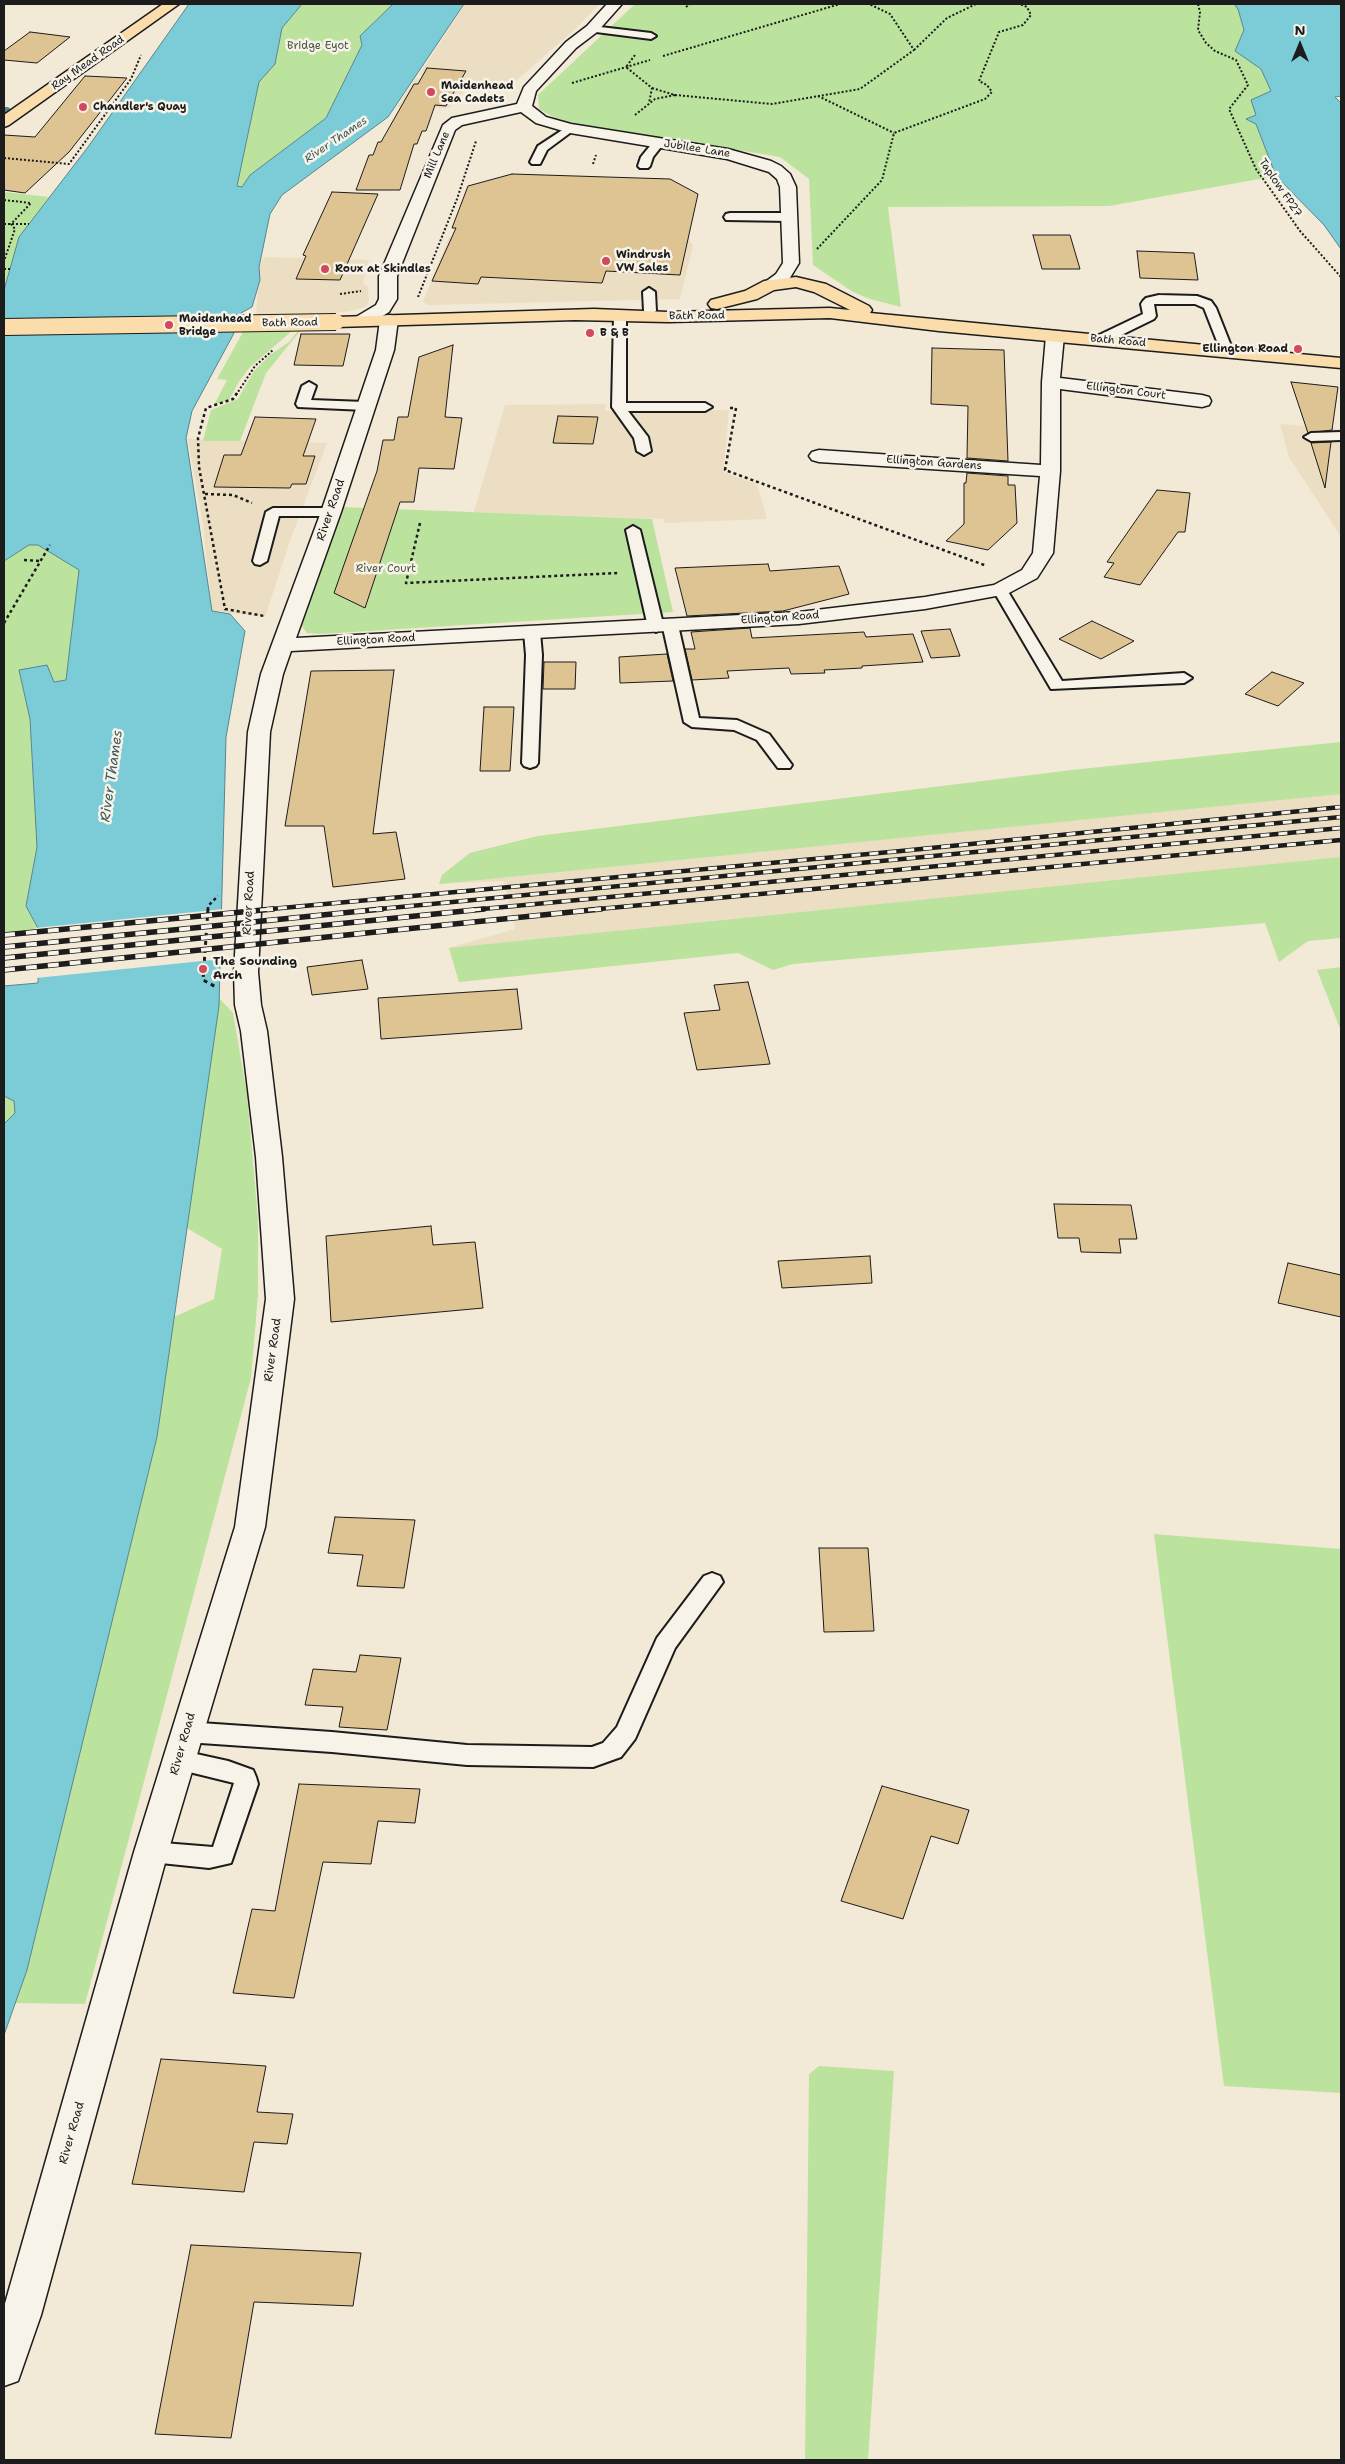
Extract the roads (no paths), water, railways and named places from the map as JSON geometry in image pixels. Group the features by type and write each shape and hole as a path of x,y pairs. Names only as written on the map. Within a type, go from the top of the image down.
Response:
{"main road":[{"name":"Ray Mead Road","path":"4,122 167,8"},
{"name":"Bath Road","path":"4,327 336,322 650,311 709,305 763,289 796,282 824,290 850,304 895,321"},
{"name":"Bath Road","path":"763,289 755,300 760,306 786,314"},
{"name":"Bath Road","path":"806,314 827,306 831,298 824,290"},
{"name":"Bath Road","path":"577,315 830,313 895,321 1341,363"}],"street":[{"path":"524,107 529,90 571,45 592,29 615,4"},
{"name":"Jubilee Lane","path":"524,107 540,120 570,128 748,158 775,170 787,182 791,262"},
{"name":"Mill Lane","path":"362,321 383,308 388,299 388,276 448,128 456,121 524,107"},
{"path":"763,289 784,274 791,262 806,278 824,290"},
{"name":"River Road","path":"4,2367 24,2305 150,1852 250,1527 280,1300 269,1157 254,1031 248,1004 246,972 259,732 272,674 331,512 364,406 385,350 389,320"},
{"path":"1050,471 1051,382 1055,336"},
{"name":"Ellington Court","path":"1051,382 1202,401"},
{"name":"Ellington Gardens","path":"819,456 1050,471"},
{"name":"Ellington Road","path":"283,645 799,618 925,603 1000,590 1030,574 1043,554 1050,471"}],"lane":[{"path":"592,29 651,36"},
{"path":"536,162 542,148 570,128"},
{"path":"644,166 647,157 658,143"},
{"path":"730,217 790,217"},
{"path":"649,292 650,311"},
{"path":"1100,340 1150,316 1147,304 1150,301 1159,298 1197,300 1207,304 1210,308 1227,351"},
{"path":"620,316 620,407 626,420 641,437 644,451"},
{"path":"309,386 303,404 364,406"},
{"path":"620,407 704,407"},
{"path":"1311,437 1341,436"},
{"path":"260,561 273,512 331,512"},
{"path":"633,530 644,572 663,626 692,722 737,725 763,737 784,765"},
{"path":"1000,590 1057,686 1184,678"},
{"path":"530,763 534,655 532,632"},
{"path":"182,1746 332,1742 467,1755 593,1757 612,1750 627,1732 665,1644 712,1582"},
{"path":"150,1852 210,1858 222,1856 246,1784 244,1777 219,1768 182,1746"}],"water":[{"name":"River Thames","path":"189,4 302,4 282,28 275,64 259,82 237,186 242,187 250,175 326,118 362,45 360,36 393,4 464,4 388,117 282,195 270,214 259,267 260,280 252,307 241,313 233,335 192,411 186,438 212,611 230,614 245,631 226,737 219,1006 157,1437 27,1970 4,2035 4,1124 15,1113 14,1101 4,1096 4,986 38,983 40,932 26,906 37,847 30,719 19,670 47,665 54,682 66,680 79,570 38,545 29,545 4,561 4,290 19,237 88,147"},
{"path":"1234,4 1341,4 1341,96 1335,97 1341,103 1341,249 1324,225 1276,176 1256,124 1246,119 1256,115 1251,100 1271,91 1261,69 1235,51 1244,30 1238,9"}],"railway":[{"path":"260,910 901,851 1341,807"},
{"path":"369,910 1341,817"},
{"path":"472,910 1341,828"},
{"path":"588,910 1341,840"},
{"path":"4,935 273,909"},
{"path":"4,947 382,909"},
{"path":"4,958 484,909"},
{"path":"4,970 601,909"}],"place":[{"name":"Maidenhead Sea Cadets","path":"431,92"},
{"name":"Chandler's Quay","path":"83,107"},
{"name":"Windrush VW Sales","path":"606,261"},
{"name":"Roux at Skindles","path":"325,269"},
{"name":"Maidenhead Bridge","path":"169,325"},
{"name":"B & B","path":"590,333"},
{"name":"Ellington Road","path":"1298,349"},
{"name":"The Sounding Arch","path":"203,969"}],"park label":[{"name":"Bridge Eyot","path":"318,46"},
{"name":"River Court","path":"386,569"}]}
